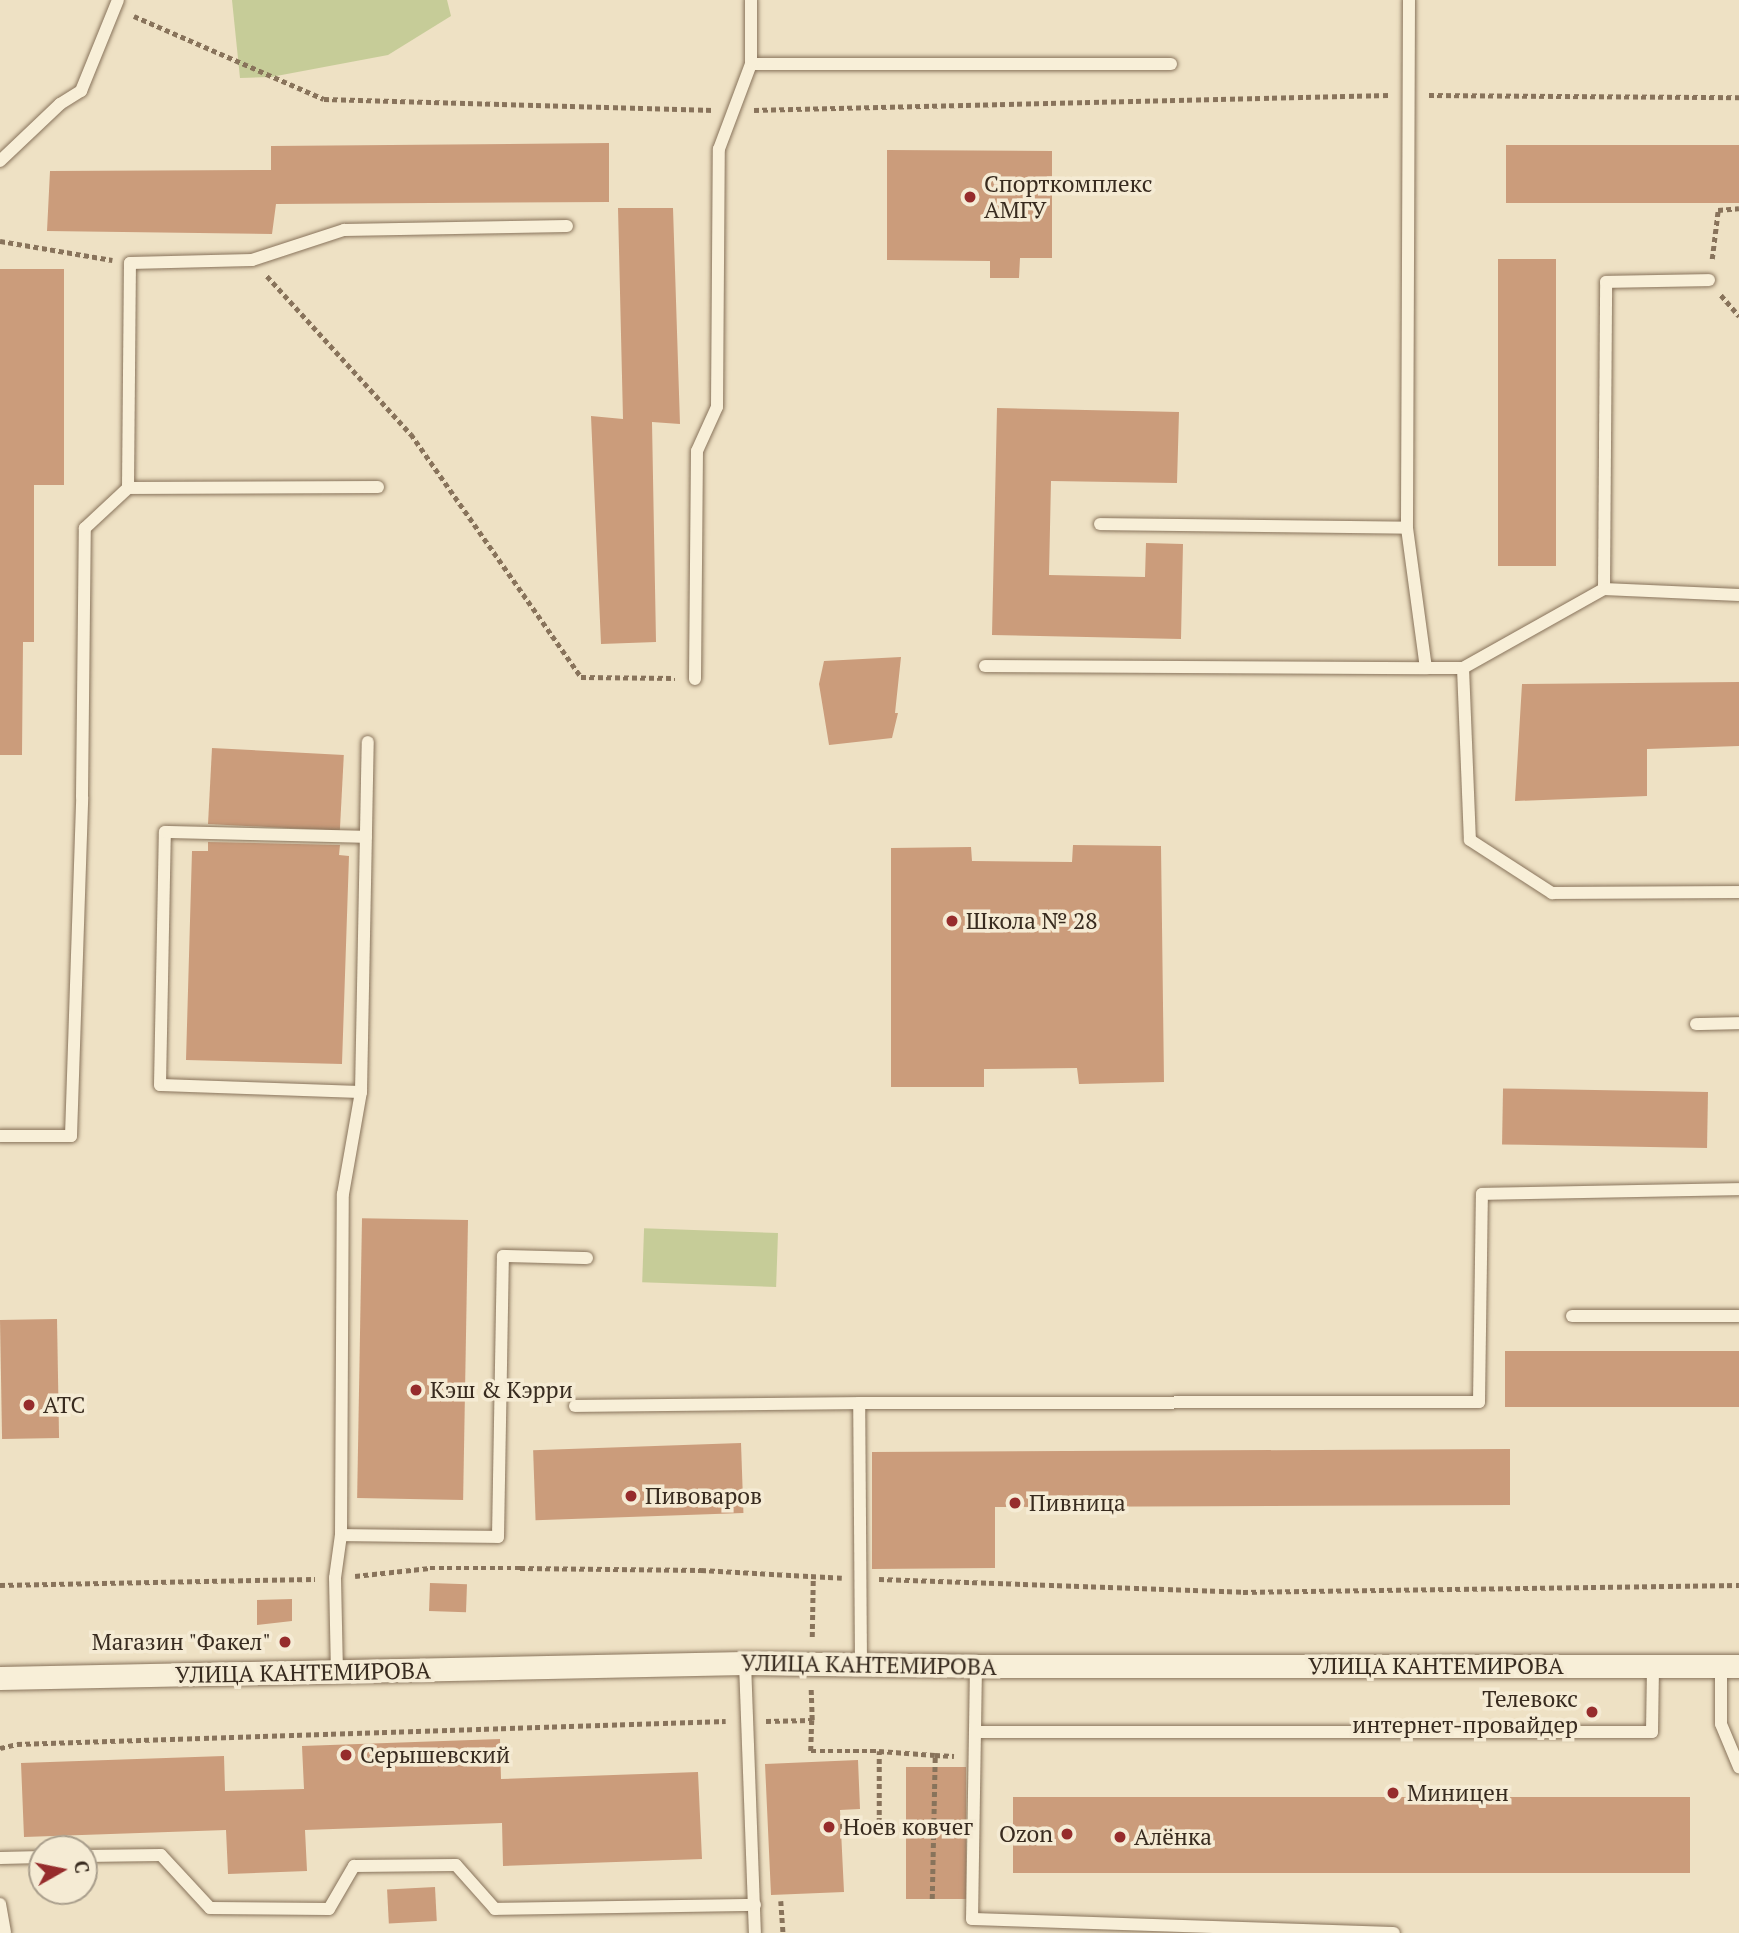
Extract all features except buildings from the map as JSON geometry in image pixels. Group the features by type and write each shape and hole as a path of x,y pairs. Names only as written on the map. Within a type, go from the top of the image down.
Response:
{"street":[{"name":"УЛИЦА КАНТЕМИРОВА","path":"0,1678 745,1663 1730,1667"}],"lane":[{"path":"695,679 696,452 717,407 719,149 751,64 751,0"},
{"path":"1409,0 1407,527 1426,668"},
{"path":"0,161 60,104 81,91 118,4"},
{"path":"751,64 1171,64"},
{"path":"128,488 130,263 252,260 344,230 567,226"},
{"path":"1604,589 1606,282 1709,281"},
{"path":"0,1136 71,1136 82,797 85,528 128,488 378,487"},
{"path":"1100,524 1407,527"},
{"path":"985,666 1463,668 1604,589 1739,595"},
{"path":"1463,668 1470,840 1552,893 1739,892"},
{"path":"338,1673 335,1578 341,1535 342,1194 360,1092 368,741"},
{"path":"360,1092 160,1085 165,832 366,837"},
{"path":"1696,1024 1739,1023"},
{"path":"575,1406 1479,1402 1482,1194 1739,1189"},
{"path":"341,1535 498,1537 503,1256 587,1258"},
{"path":"1572,1316 1739,1316"},
{"path":"859,1403 861,1664"},
{"path":"745,1663 755,1933"},
{"path":"976,1666 972,1919 1175,1929 1394,1933"},
{"path":"976,1732 1652,1732 1653,1666"},
{"path":"1730,1667 1721,1724 1739,1767"},
{"path":"98,1856 161,1855 210,1908 329,1909 354,1866 456,1865 495,1909 755,1905"},
{"path":"0,1857 28,1857"},
{"path":"0,1904 5,1933"}],"path":[{"path":"118,4 324,99 733,110 1410,94 1739,97"},
{"path":"1709,281 1718,210 1739,208"},
{"path":"0,241 130,263"},
{"path":"252,260 411,434 581,677 695,679"},
{"path":"812,1637 813,1578"},
{"path":"811,1679 811,1751 976,1756"},
{"path":"0,1748 30,1744 812,1720"},
{"path":"840,1826 879,1823 879,1751"},
{"path":"932,1899 935,1755"},
{"path":"781,1901 783,1933"}],"green space":[{"path":"232,0 447,0 451,16 388,55 271,77 240,78"},
{"path":"644,1228 778,1233 776,1287 642,1282"}],"place":[{"name":"Спорткомплекс АМГУ","path":"970,197"},
{"name":"Школа № 28","path":"952,921"},
{"name":"Кэш & Кэрри","path":"416,1390"},
{"name":"АТС","path":"29,1405"},
{"name":"Пивоваров","path":"631,1496"},
{"name":"Пивница","path":"1015,1503"},
{"name":"Магазин \"Факел\"","path":"285,1642"},
{"name":"Телевокс интернет-провайдер","path":"1592,1712"},
{"name":"Серышевский","path":"346,1755"},
{"name":"Миницен","path":"1393,1793"},
{"name":"Ноев ковчег","path":"829,1827"},
{"name":"Ozon","path":"1067,1834"},
{"name":"Алёнка","path":"1120,1837"}]}
